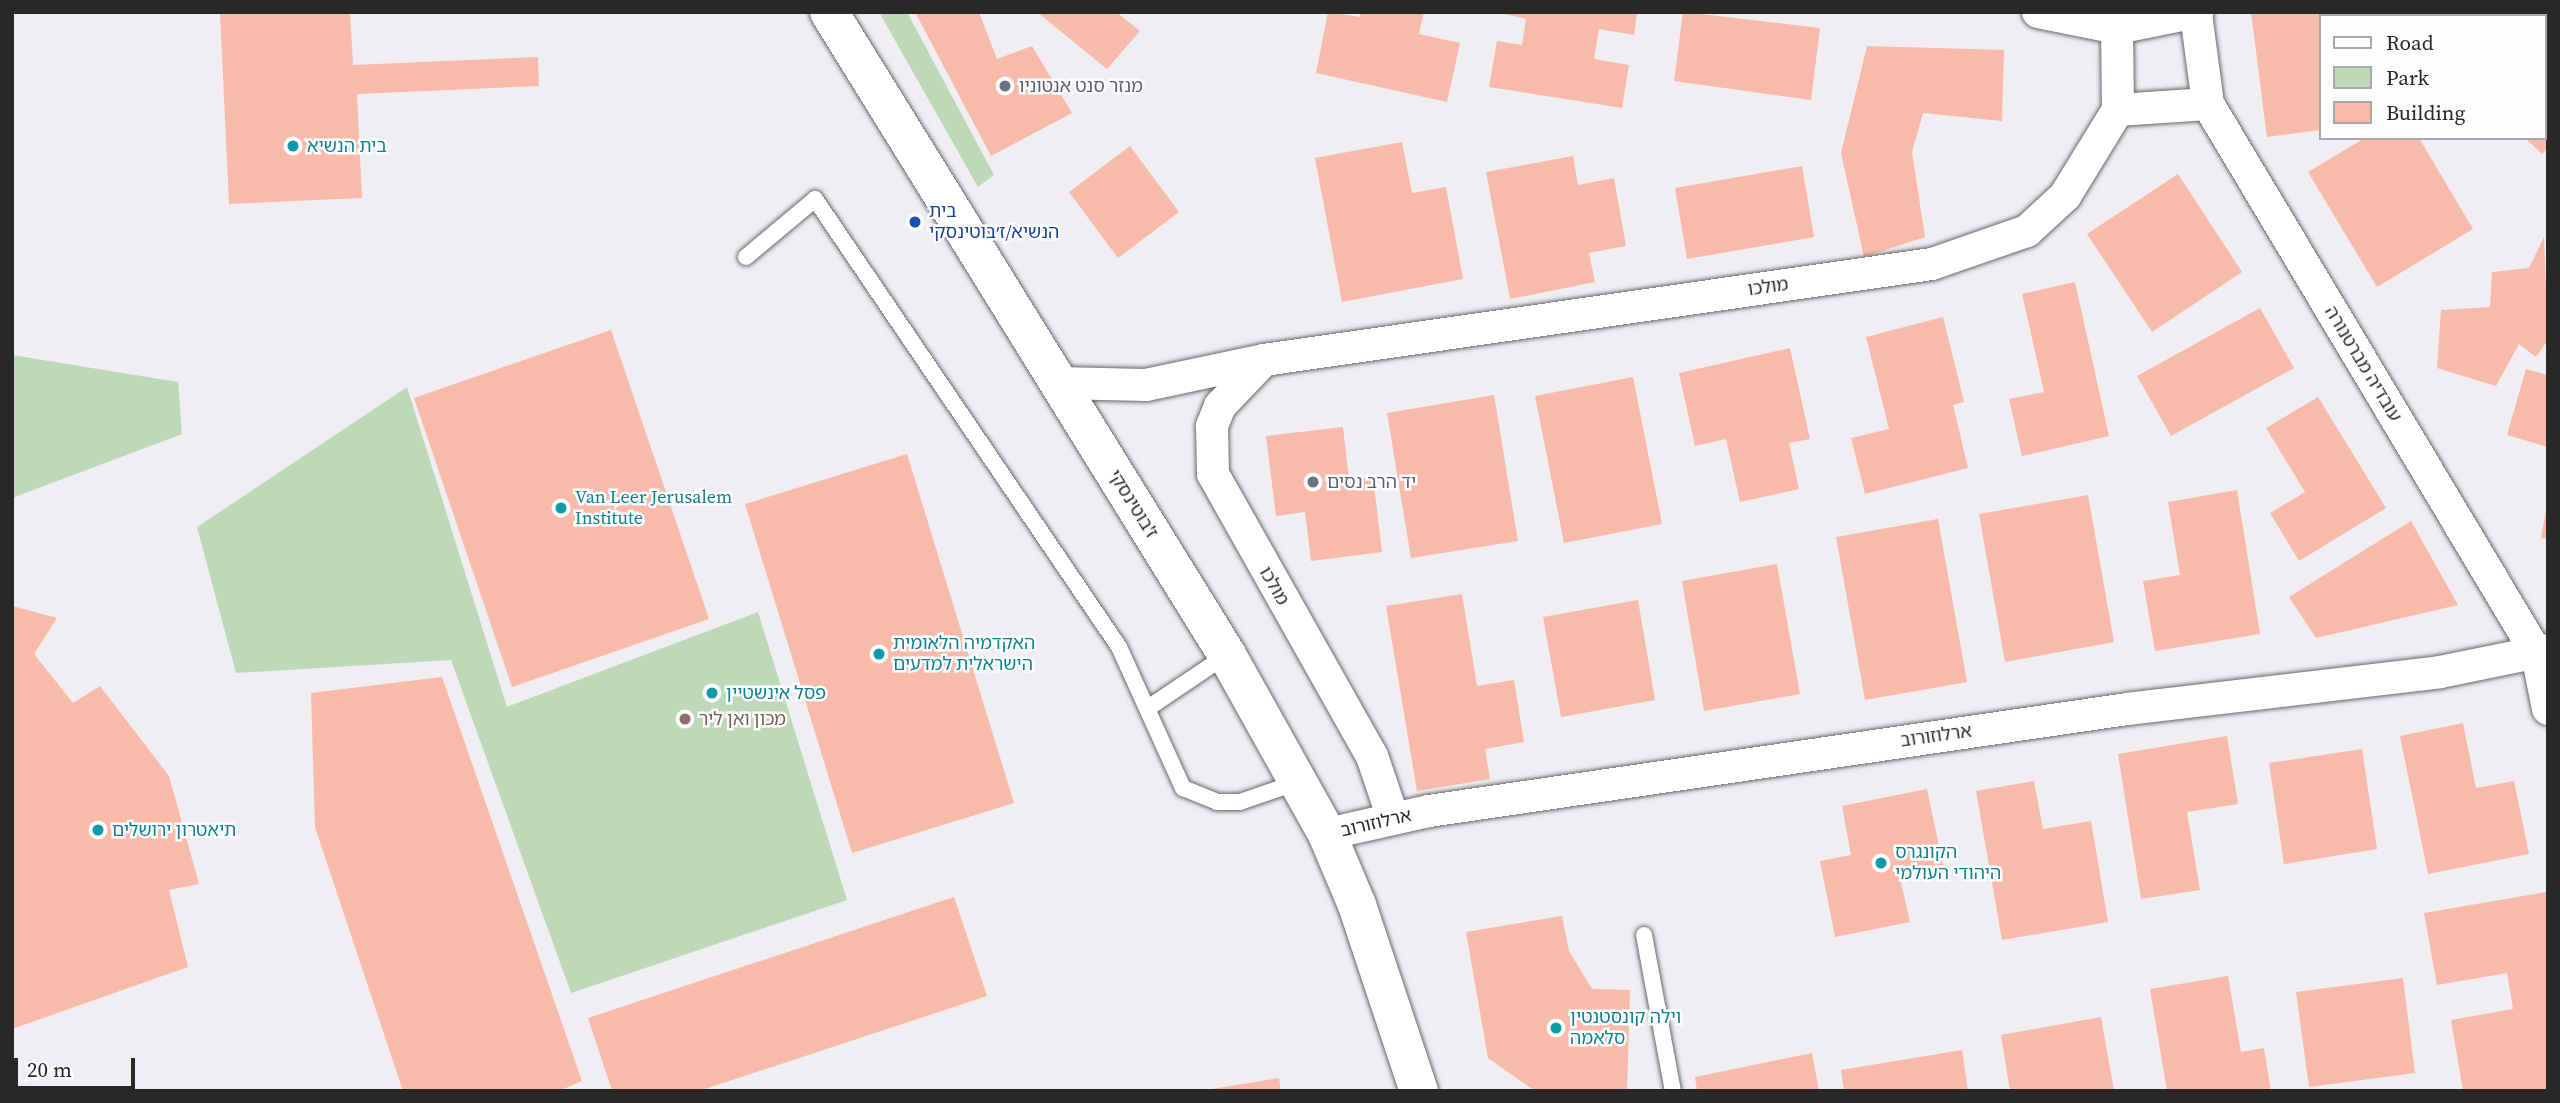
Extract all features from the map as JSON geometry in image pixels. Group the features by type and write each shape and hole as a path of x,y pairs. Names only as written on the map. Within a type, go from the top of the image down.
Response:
{"street":[{"name":"ז'בוטינסקי","path":"829,12 1227,655 1326,834 1419,1091"},
{"path":"2038,12 2117,28 2196,13"},
{"name":"עובדיה מברטנורה","path":"2196,13 2208,104 2542,652 2548,709"},
{"path":"2117,28 2118,110 2208,104"},
{"name":"מולכו","path":"1058,383 1114,389 1264,360 1932,264 1986,249 2027,231 2065,195 2118,110"},
{"name":"מולכו","path":"1264,360 1220,406 1212,426 1213,474 1373,756 1393,818"},
{"name":"ארלוזורוב","path":"1326,834 1393,818 2542,652"},
{"name":"ז'בוטינסקי","path":"1393,1018 1402,1091"}],"lane":[{"path":"746,257 815,199 1118,647 1151,706 1169,769 1199,796 1240,802 1297,782"},
{"path":"1151,706 1227,655"},
{"path":"1644,935 1673,1091"}],"green space":[{"path":"879,12 907,12 994,175 978,187"},
{"path":"12,355 178,382 182,434 12,498"},
{"path":"407,387 507,707 758,612 847,900 571,993 451,660 236,673 197,527"}],"building":[{"name":"בית הנשיא","path":"220,12 350,12 353,65 538,57 539,86 357,94 362,198 229,204"},
{"name":"מנזר סנט אנטוניו","path":"915,12 979,12 997,59 1032,46 1072,113 991,156"},
{"name":"מנזר סנט אנטוניו","path":"1037,12 1116,12 1140,31 1107,69"},
{"path":"1328,12 1360,17 1361,12 1424,12 1419,34 1460,43 1447,102 1316,73"},
{"path":"1496,12 1637,12 1634,35 1599,29 1594,59 1629,65 1622,108 1489,87 1497,41 1522,45 1526,19"},
{"path":"1683,12 1820,28 1811,100 1674,81"},
{"path":"2251,12 2325,12 2318,14 2318,130 2267,137"},
{"path":"2426,12 2514,12 2468,14 2424,14"},
{"path":"1867,46 2004,50 2002,121 1923,113 1912,152 1925,237 1864,257 1841,153"},
{"path":"2548,64 2548,148 2542,154 2527,140 2546,140"},
{"path":"2362,140 2420,140 2473,229 2377,287 2308,172"},
{"path":"1402,142 1412,193 1446,187 1463,279 1342,302 1315,158"},
{"path":"1130,146 1179,212 1118,258 1069,192"},
{"path":"1573,156 1578,185 1614,178 1626,246 1589,253 1595,282 1510,299 1486,172"},
{"path":"1802,166 1814,237 1687,259 1675,188"},
{"path":"2178,174 2242,272 2152,332 2087,234"},
{"path":"2544,237 2548,340 2536,357 2519,344 2496,386 2437,368 2441,310 2490,307 2492,272 2529,268"},
{"path":"2075,282 2109,436 2022,456 2009,399 2044,392 2022,294"},
{"path":"2260,308 2294,368 2171,436 2137,376"},
{"path":"1943,317 1964,402 1953,405 1968,468 1865,494 1851,438 1889,429 1866,337"},
{"name":"Van Leer Jerusalem Institute","path":"611,330 709,619 512,687 414,398"},
{"path":"1790,348 1810,439 1789,443 1799,489 1740,502 1726,439 1695,446 1679,373"},
{"path":"2526,369 2548,375 2548,447 2507,435"},
{"path":"1633,377 1662,524 1564,543 1535,396"},
{"path":"1494,395 1518,541 1411,558 1387,413"},
{"path":"2318,397 2386,508 2299,561 2270,513 2305,492 2266,428"},
{"path":"1343,427 1349,480 1373,477 1382,552 1311,561 1305,512 1276,516 1266,436"},
{"name":"האקדמיה הלאומית הישראלית למדעים","path":"907,454 1014,803 852,853 745,504"},
{"path":"2237,490 2260,634 2155,651 2143,581 2180,575 2168,502"},
{"path":"2088,495 2114,642 2005,662 1979,514"},
{"path":"2548,510 2548,539 2541,538"},
{"path":"1938,519 1967,682 1865,700 1836,537"},
{"path":"2411,521 2458,605 2316,638 2289,597"},
{"path":"1777,564 1800,694 1704,711 1682,581"},
{"path":"1462,594 1477,686 1514,680 1524,742 1485,749 1490,779 1417,791 1386,606"},
{"path":"1638,600 1655,700 1561,717 1543,617"},
{"name":"תיאטרון ירושלים","path":"12,606 57,618 34,654 73,703 100,686 169,776 199,884 169,890 188,967 12,1029"},
{"path":"442,677 582,1081 559,1091 403,1091 315,827 311,693"},
{"path":"2463,723 2476,788 2514,781 2529,854 2428,874 2400,736"},
{"path":"2227,736 2238,804 2187,812 2200,890 2141,899 2118,754"},
{"path":"2362,749 2377,849 2284,864 2269,763"},
{"path":"2034,781 2043,829 2091,821 2108,922 2002,940 1976,791"},
{"name":"הקונגרס היהודי העולמי","path":"1927,789 1943,865 1899,874 1910,922 1835,937 1820,861 1851,855 1842,806"},
{"path":"2547,892 2548,1091 2463,1091 2451,1020 2513,1009 2507,973 2437,985 2424,913"},
{"path":"954,897 987,996 699,1091 612,1091 588,1018"},
{"name":"וילה קונסטנטין סלאמה","path":"1562,916 1569,951 1592,989 1630,990 1627,1091 1535,1091 1488,1058 1466,932"},
{"path":"2228,976 2241,1052 2264,1048 2271,1091 2167,1091 2150,989"},
{"path":"2403,978 2415,1073 2309,1087 2296,992"},
{"path":"2101,1017 2114,1091 2010,1091 2001,1035"},
{"path":"1962,1050 1968,1091 1844,1091 1841,1070"},
{"path":"1812,1053 1819,1091 1697,1091 1695,1077"},
{"path":"1279,1078 1281,1091 1212,1091 1212,1089"}],"place":[{"name":"מנזר סנט אנטוניו","path":"1005,86"},
{"name":"בית הנשיא","path":"293,146"},
{"name":"בית הנשיא/ז׳בוטינסקי","path":"915,222"},
{"name":"יד הרב נסים","path":"1313,482"},
{"name":"Van Leer Jerusalem Institute","path":"561,508"},
{"name":"האקדמיה הלאומית הישראלית למדעים","path":"879,654"},
{"name":"פסל אינשטיין","path":"712,693"},
{"name":"מכון ואן ליר","path":"685,719"},
{"name":"תיאטרון ירושלים","path":"98,830"},
{"name":"הקונגרס היהודי העולמי","path":"1881,863"},
{"name":"וילה קונסטנטין סלאמה","path":"1556,1028"}]}
